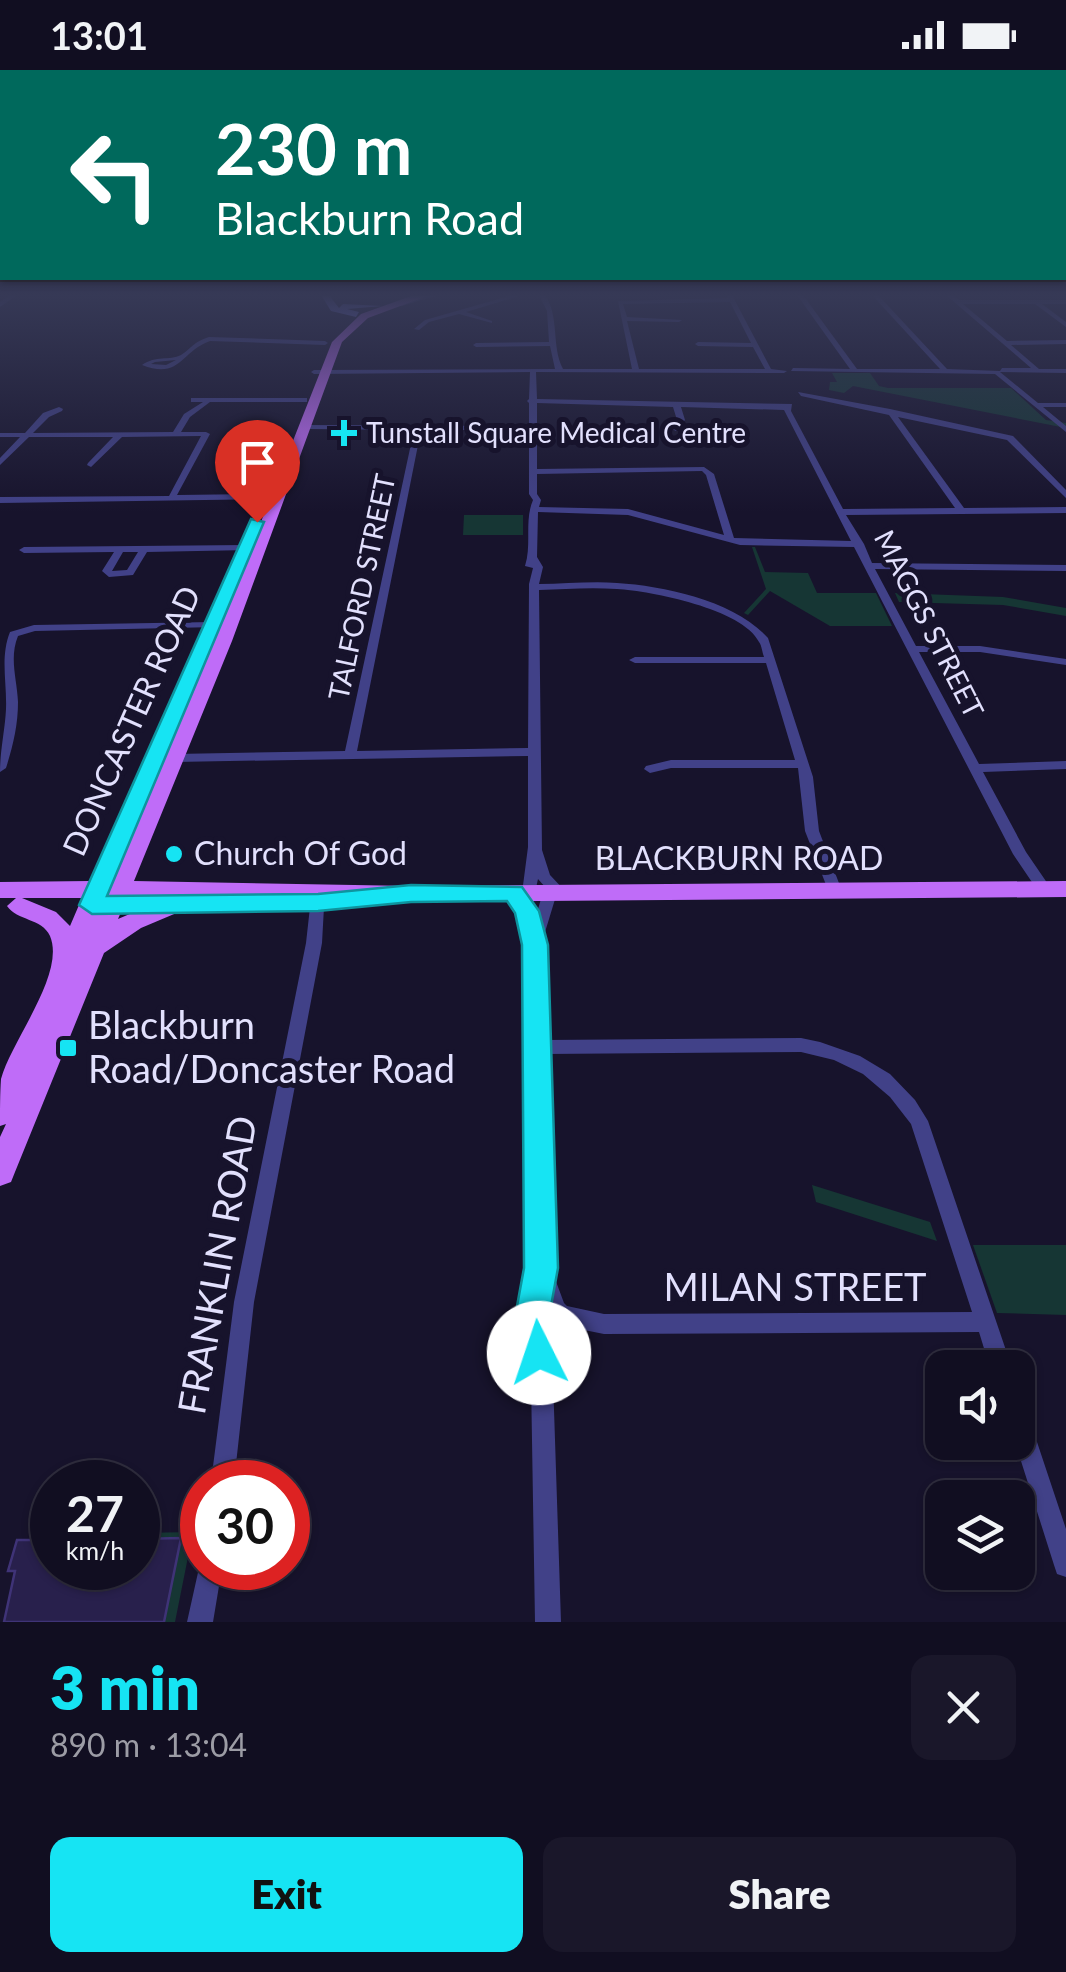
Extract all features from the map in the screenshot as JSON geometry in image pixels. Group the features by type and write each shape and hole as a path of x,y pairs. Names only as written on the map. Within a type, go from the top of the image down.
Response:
{"main road":[{"name":"DONCASTER ROAD","path":"0,1172 98,946 110,855 246,548 307,427 323,367"},
{"name":"DONCASTER ROAD","path":"0,1114 65,967 106,897 174,758 304,400 322,372"},
{"path":"12,898 80,876 110,855"},
{"name":"BLACKBURN ROAD","path":"106,897 178,904 411,894 1055,890"},
{"path":"12,898 51,918 60,928 66,944 65,967"},
{"name":"BLACKBURN ROAD","path":"12,898 322,898"},
{"path":"98,946 132,922 178,904"}],"street":[{"path":"338,367 347,371"},
{"path":"852,367 855,371"},
{"path":"942,367 945,371"},
{"path":"1032,367 1036,371"},
{"path":"533,371 533,494 529,500 533,509 530,567 534,582 541,1268 551,1325 542,1380 548,1622"},
{"path":"322,372 1066,371"},
{"path":"322,372 366,372"},
{"path":"1001,372 1066,430"},
{"name":"MAGGS STREET","path":"790,373 795,402 842,511 1020,854 1055,890"},
{"path":"194,400 304,400"},
{"path":"176,434 187,416 207,402"},
{"path":"531,402 638,402 677,407 795,402 893,414 1013,439 1066,495"},
{"path":"1036,405 1066,405"},
{"path":"676,429 681,420 677,407"},
{"path":"0,464 46,415 59,409"},
{"path":"893,414 961,510"},
{"path":"307,427 532,427"},
{"name":"TALFORD STREET","path":"350,756 418,427"},
{"path":"91,465 120,434"},
{"path":"0,435 207,436 172,496"},
{"path":"532,471 704,470 710,474 730,540"},
{"path":"0,500 272,496"},
{"path":"533,509 628,512 730,540 859,543"},
{"path":"842,511 1066,510"},
{"path":"120,549 107,570 109,574 130,573 144,548"},
{"path":"24,550 246,548"},
{"path":"872,567 1066,568"},
{"path":"534,582 648,590 728,613 759,632 803,764 810,825 831,891"},
{"path":"0,768 11,726 7,654 14,634 34,628 213,625"},
{"path":"914,649 980,649 1066,662"},
{"path":"635,660 770,660"},
{"path":"174,758 535,755"},
{"path":"650,769 670,764 803,764"},
{"path":"974,765 1066,765"},
{"path":"535,847 544,877 527,911 535,945"},
{"name":"FRANKLIN ROAD","path":"225,1460 244,1302 322,898"},
{"path":"537,1047 802,1046 844,1055 869,1067 895,1088 919,1121 995,1350"},
{"name":"MILAN STREET","path":"551,1325 986,1322"},
{"path":"1032,1460 1066,1565"},
{"path":"200,1622 206,1590"}],"green space":[{"path":"832,373 870,373 879,386 888,388 1011,388 1046,420 1066,423 1066,428 853,386 844,393 829,390 830,382 837,382"},
{"path":"464,515 523,515 523,535 463,535"},
{"path":"752,547 765,572 808,573 817,593 876,593 892,626 830,626 770,591 748,615 744,613 766,589"},
{"path":"895,593 1003,597 1066,608 1066,616 1003,605 899,602"},
{"path":"812,1185 930,1222 937,1241 816,1202"},
{"path":"973,1245 1066,1245 1066,1315 997,1313"},
{"path":"180,1532 180,1539 160,1539 160,1533"},
{"path":"180,1544 181,1590 175,1622 164,1622"}],"building":[{"path":"160,1538 180,1538 164,1622 4,1622 15,1571 8,1571 17,1540 30,1540 30,1590 160,1590"}],"place":[{"name":"Tunstall Square Medical Centre","path":"344,433"},
{"name":"Church Of God","path":"174,854"},
{"name":"Blackburn Road/Doncaster Road","path":"68,1048"}],"route":[{"path":"257,522 100,877 92,905 318,902 411,894 514,893 527,911 535,945 541,1268 536,1312 530,1328 539,1353"}]}
